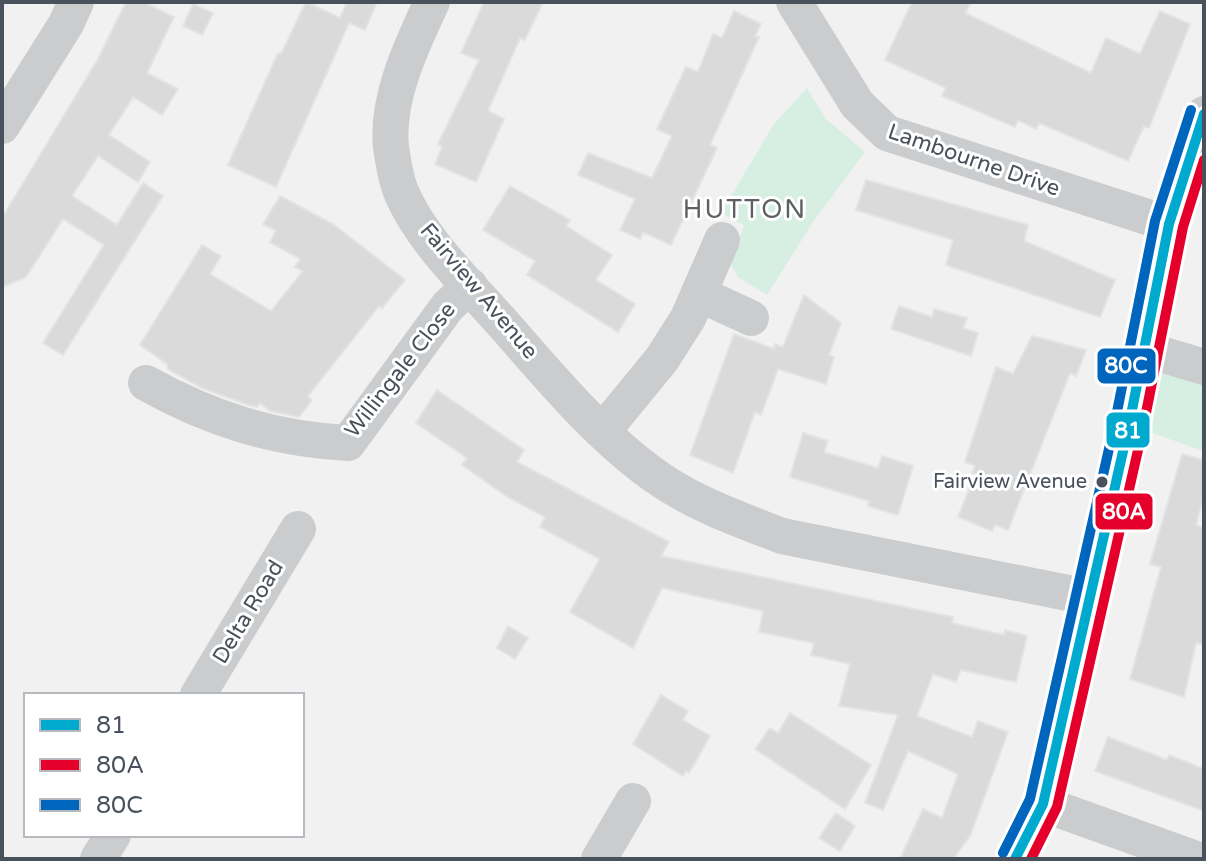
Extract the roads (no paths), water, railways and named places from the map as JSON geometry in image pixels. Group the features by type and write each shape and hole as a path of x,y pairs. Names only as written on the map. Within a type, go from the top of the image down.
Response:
{"street":[{"path":"2,126 66,24 76,2"},
{"name":"Fairview Avenue","path":"432,2 410,50 394,109 391,145 402,194 429,236 470,286 603,431 662,480 735,518 782,536 1088,597"},
{"name":"Lambourne Drive","path":"810,8 857,104 887,133 1169,224"},
{"path":"1015,859 1043,804 1169,224 1204,114"},
{"path":"603,431 662,359 699,294 722,240"},
{"name":"Willingale Close","path":"146,383 191,409 251,430 348,443 448,306 470,286"},
{"path":"699,294 751,318"},
{"path":"1144,349 1204,367"},
{"name":"Delta Road","path":"199,693 298,529"},
{"path":"599,859 633,801"},
{"path":"1043,804 1196,859"},
{"path":"98,859 112,837"}],"place":[{"name":"Fairview Avenue","path":"1102,482"}],"district":[{"name":"HUTTON","path":"745,209"}]}
